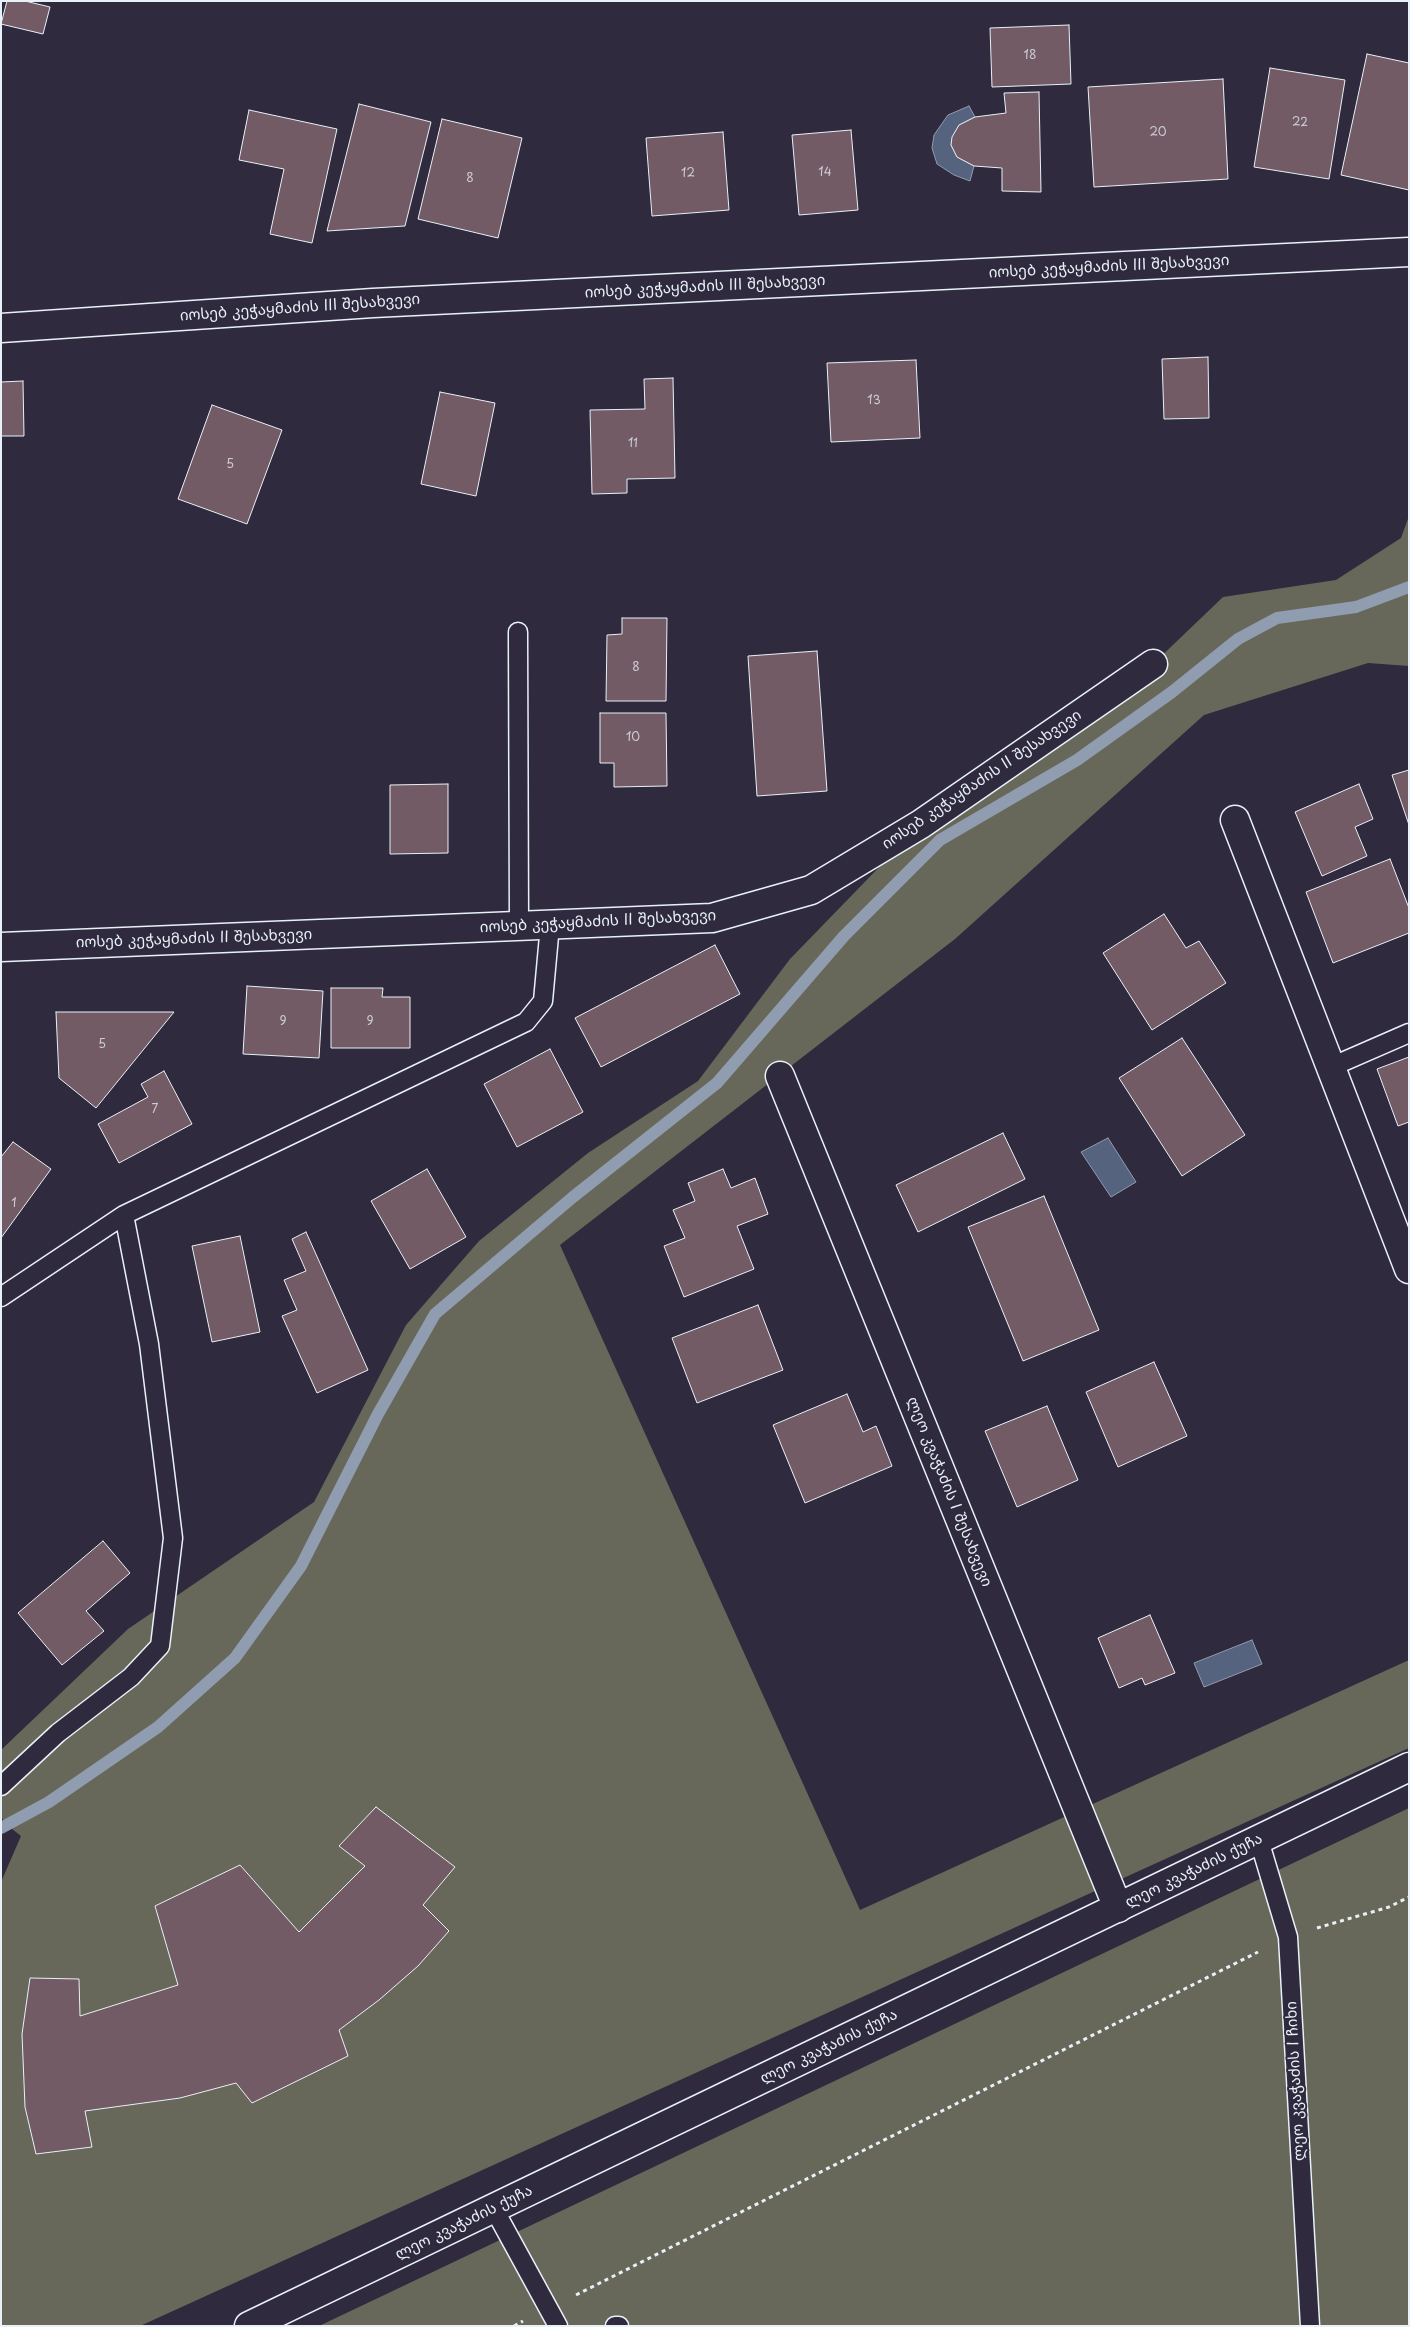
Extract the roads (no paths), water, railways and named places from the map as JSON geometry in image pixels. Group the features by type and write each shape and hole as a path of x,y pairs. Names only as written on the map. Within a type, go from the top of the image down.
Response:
{"street":[{"name":"იოსებ კეჭაყმაძის III შესახვევი","path":"1,328 373,303 1409,252"},
{"name":"იოსებ კეჭაყმაძის II შესახვევი","path":"1,947 712,918 811,890 921,824 1153,664"},
{"path":"1235,820 1409,1269"},
{"name":"ლეო კვაჭაძის I შესახვევი","path":"780,1076 1118,1908"},
{"name":"ლეო კვაჭაძის ქუჩა","path":"250,2326 1409,1767"}],"lane":[{"path":"518,632 519,926"},
{"path":"1,1297 124,1214 526,1022 543,1001 550,925"},
{"path":"1331,1067 1409,1034"},
{"path":"1,1786 58,1733 131,1677 160,1646 173,1538 150,1344 124,1214"},
{"name":"ლეო კვაჭაძის I ჩიხი","path":"1259,1840 1288,1937 1310,2326"},
{"path":"494,2209 558,2326"}],"water":[{"path":"969,106 975,117 959,125 951,145 957,157 974,166 970,181 954,175 937,164 932,148 934,135 948,115"},
{"path":"1108,1138 1136,1182 1111,1197 1081,1152"},
{"path":"1252,1640 1262,1664 1204,1687 1194,1663"}],"waterway":[{"path":"1,1828 49,1802 158,1727 235,1658 301,1566 378,1414 435,1314 573,1197 717,1083 844,936 940,840 1077,760 1172,692 1238,639 1277,618 1356,607 1409,587"}]}
